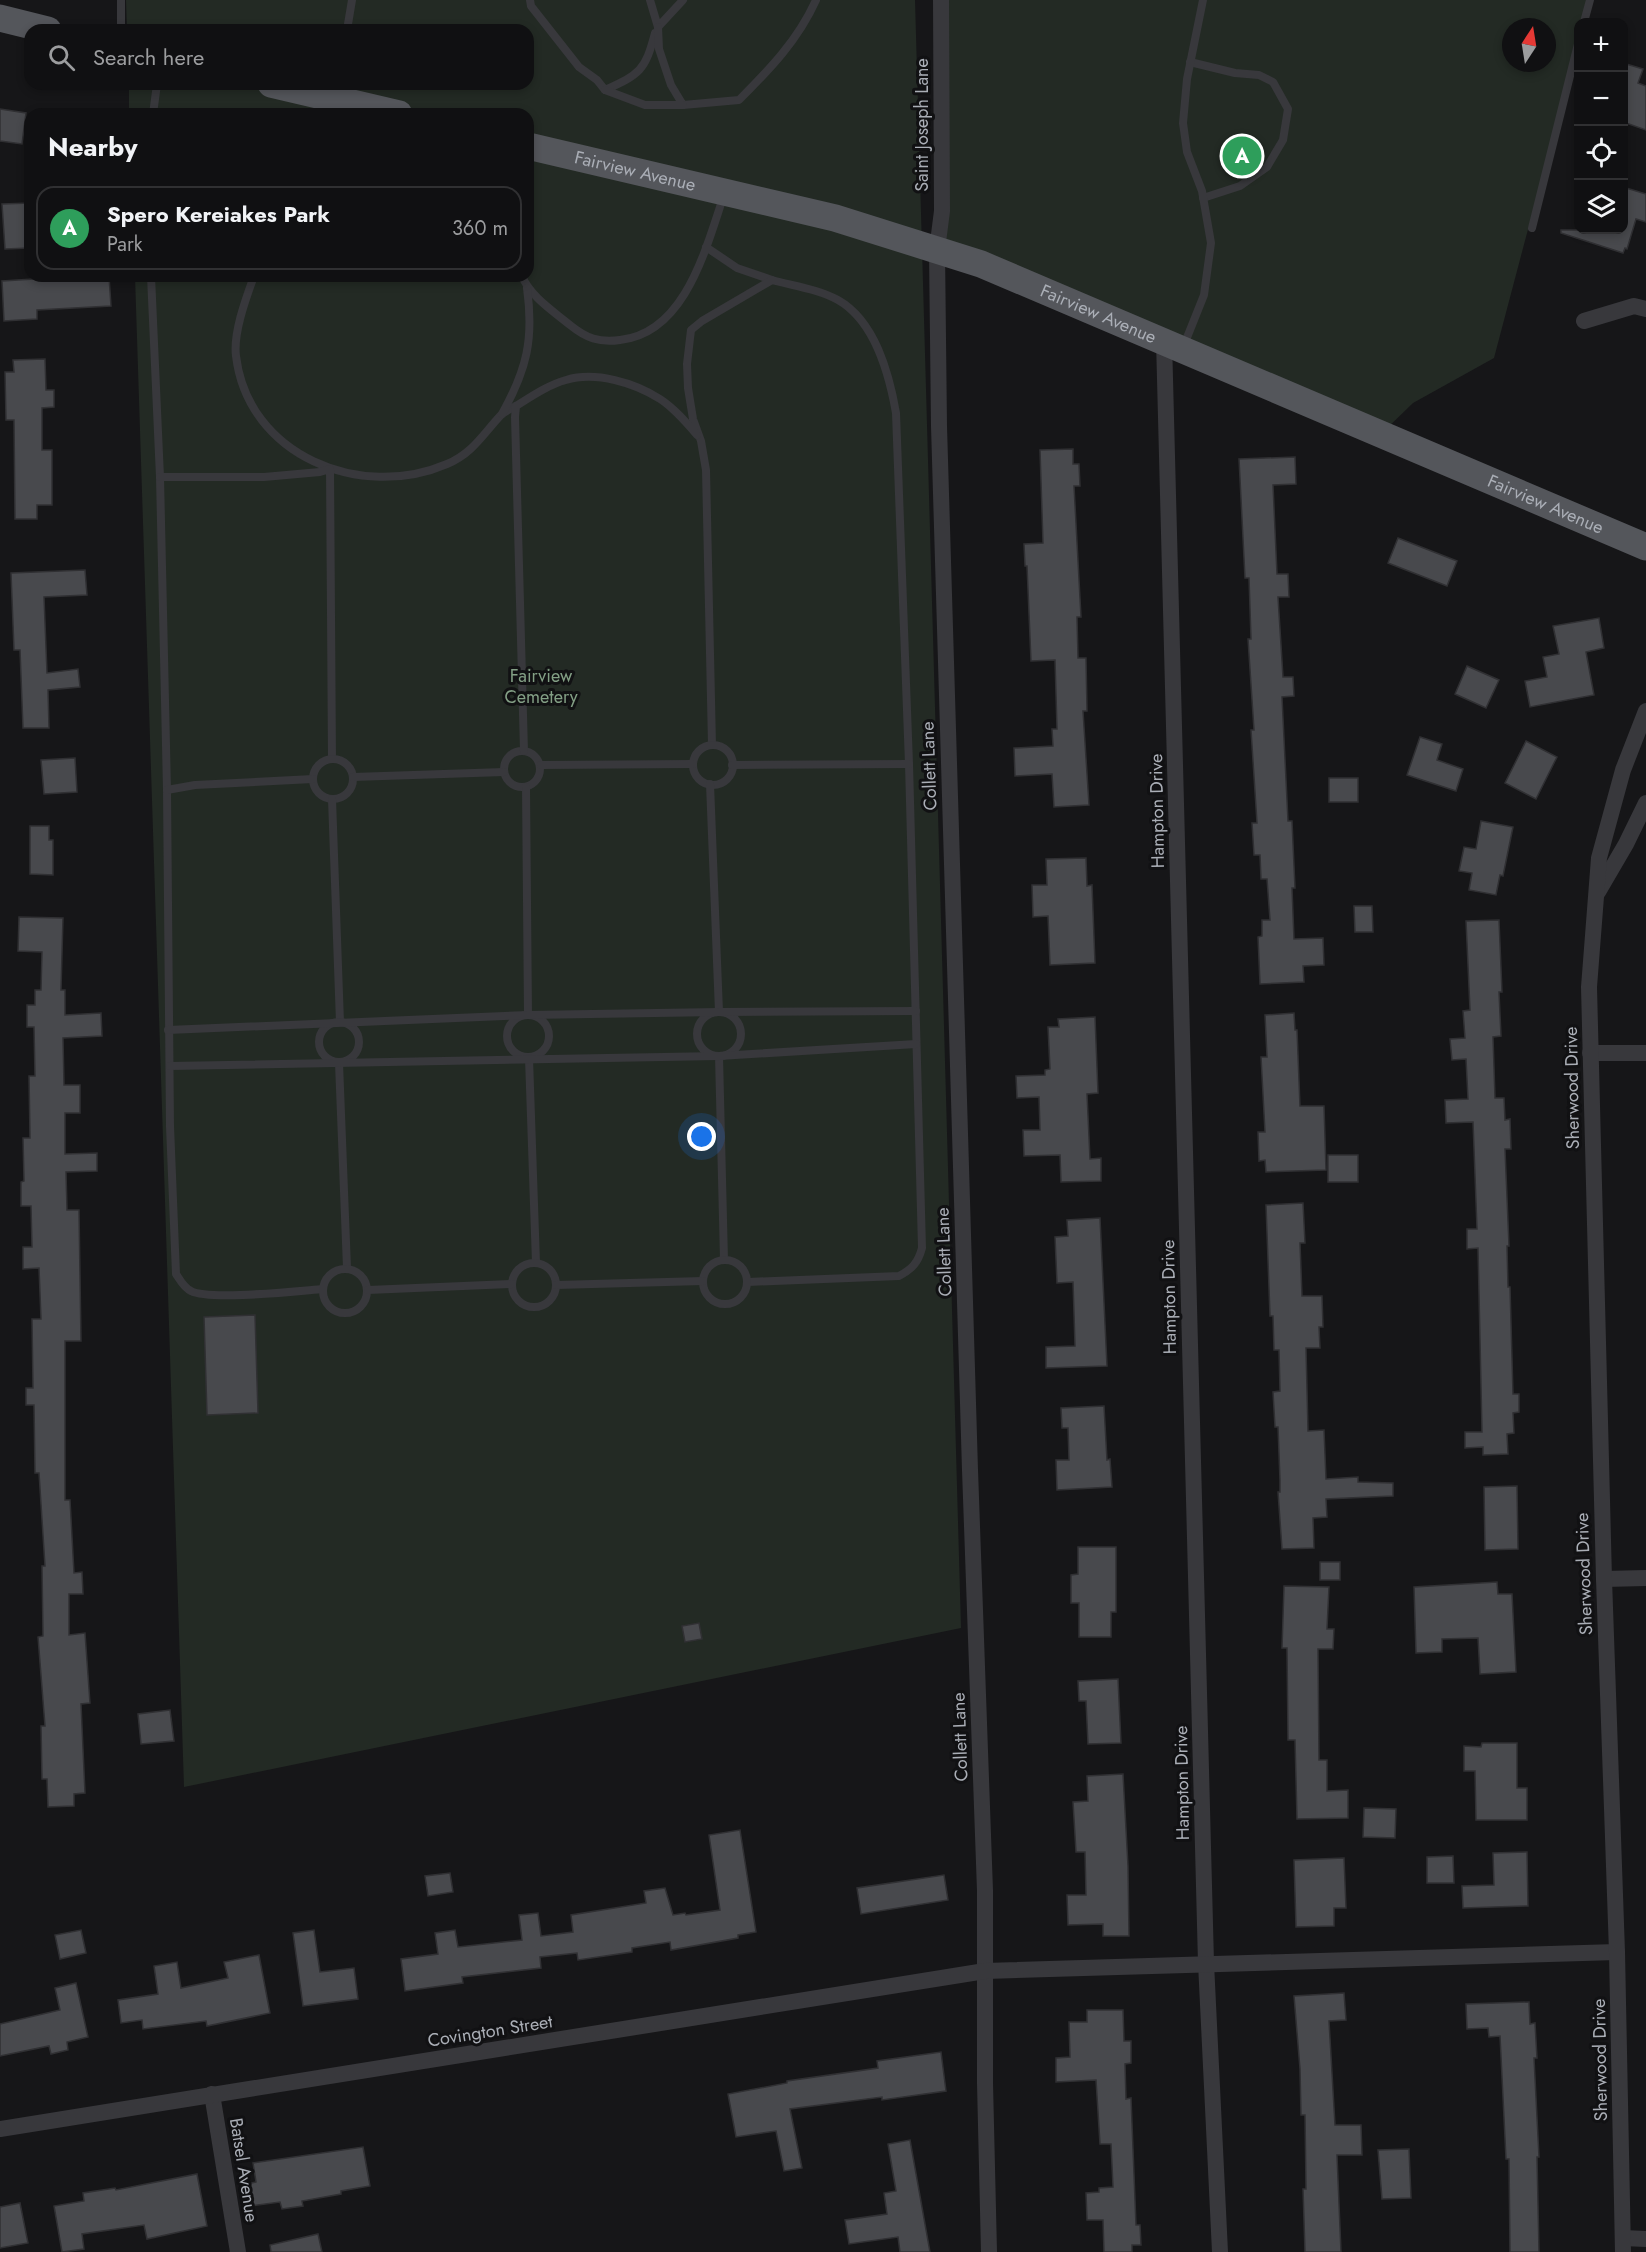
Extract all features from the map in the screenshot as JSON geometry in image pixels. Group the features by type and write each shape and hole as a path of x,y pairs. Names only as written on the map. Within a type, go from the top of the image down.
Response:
{"main road":[{"path":"0,18 24,24"},
{"path":"297,90 374,108"},
{"name":"Fairview Avenue","path":"534,147 835,218 981,264 1646,547"}],"street":[{"name":"Saint Joseph Lane","path":"937,250 942,211 941,0"},
{"name":"Collett Lane","path":"937,250 939,437 970,1458 986,1892 985,2083 989,2252"},
{"path":"1584,321 1634,306 1646,309"},
{"name":"Hampton Drive","path":"1173,345 1206,1963 1220,2252"},
{"name":"Sherwood Drive","path":"1623,2245 1617,1952 1590,1053 1590,963 1599,858 1605,831 1623,770 1644,720"},
{"name":"Sherwood Drive","path":"1596,895 1626,844 1646,803"},
{"path":"1590,1053 1646,1053"},
{"path":"1604,1579 1646,1578"},
{"name":"Covington Street","path":"0,2129 985,1971 1617,1952"},
{"name":"Batsel Avenue","path":"212,2094 238,2252"},
{"path":"1623,2245 1646,2238"}],"lane":[{"path":"121,0 121,24"},
{"path":"348,24 352,0"},
{"path":"650,0 658,27 658,49 671,85 683,105"},
{"path":"605,90 631,78 638,72 647,60 658,27 683,0"},
{"path":"529,2 579,67 597,80 605,90 645,105 683,105 739,100 795,39 816,0"},
{"path":"1173,345 1204,295 1211,243 1203,198 1187,152 1184,123 1187,79 1203,0"},
{"path":"1585,18 1590,0"},
{"path":"1532,228 1574,60"},
{"path":"1191,62 1235,74 1259,75 1273,82 1288,109 1283,140 1267,166 1240,186 1203,198"},
{"path":"154,108 156,90"},
{"path":"526,288 584,336 602,341 625,340 652,331 678,305 693,278 725,193"},
{"path":"706,247 737,268 822,294 852,310 859,317 874,342 892,392 897,426 922,1248 918,1261 910,1270 899,1276 748,1282"},
{"path":"712,745 706,470 688,388 687,364 691,330 702,321 772,280"},
{"path":"151,282 167,790 168,1030 176,1274 190,1291 213,1295 323,1289"},
{"path":"252,282 236,342 237,361 245,390 260,417 279,439 308,460 330,469 374,478 395,477 438,468 456,460 475,446 501,415 519,381 530,341 530,315 524,282"},
{"path":"501,415 551,385 568,379 603,378 645,391 661,399 685,421 701,441"},
{"path":"516,406 524,751"},
{"path":"159,477 264,477 330,469"},
{"path":"330,469 332,759"},
{"path":"712,745 725,749 732,765 725,779 716,784 702,782 693,764 699,751 712,745"},
{"path":"517,751 535,755 541,765 539,778 526,787 512,784 504,772 504,765 510,755 517,751"},
{"path":"332,759 346,764 353,777 352,786 341,798 332,799 318,793 313,779 317,767 323,761 332,759"},
{"path":"541,765 693,764"},
{"path":"732,765 909,764"},
{"path":"353,777 504,772"},
{"path":"167,790 195,785 313,779"},
{"path":"710,784 718,1012"},
{"path":"526,787 528,1015"},
{"path":"332,799 340,1022"},
{"path":"168,1030 528,1015 916,1011"},
{"path":"718,1012 730,1014 735,1018 741,1033 741,1039 735,1049 719,1056 705,1050 698,1036 701,1021 709,1014 718,1012"},
{"path":"528,1015 544,1022 549,1033 545,1050 529,1058 514,1053 507,1040 510,1024 518,1017 528,1015"},
{"path":"340,1022 354,1029 359,1043 353,1056 339,1063 324,1057 318,1042 325,1027 340,1022"},
{"path":"170,1066 719,1056 916,1044"},
{"path":"719,1056 724,1260"},
{"path":"529,1058 536,1263"},
{"path":"339,1063 347,1269"},
{"path":"724,1260 733,1261 741,1266 748,1282 746,1291 740,1298 727,1304 718,1303 710,1298 704,1290 703,1281 708,1268 715,1262 724,1260"},
{"path":"536,1263 546,1266 556,1285 550,1300 536,1307 526,1305 517,1299 512,1284 519,1269 527,1264 536,1263"},
{"path":"347,1269 356,1271 363,1277 368,1290 361,1306 353,1312 345,1313 328,1306 323,1289 329,1275 338,1270 347,1269"},
{"path":"556,1285 703,1281"},
{"path":"368,1290 512,1284"}],"green space":[{"name":"Fairview Cemetery","path":"126,0 915,0 961,1628 184,1787 135,282 534,282 534,108 129,108 129,90 534,90 534,24 127,24"},
{"path":"937,0 1589,0 1584,18 1574,18 1574,55 1494,358 1413,403 1380,435 937,250"}],"building":[{"path":"1628,64 1643,69 1638,83 1646,86 1646,130 1628,124"},
{"path":"0,109 24,113 22,144 0,141"},
{"path":"1628,189 1646,194 1646,222 1636,219 1627,249 1625,248 1623,253 1561,233 1561,230 1574,230 1574,234 1628,234"},
{"path":"24,203 24,248 5,249 2,204"},
{"path":"2,281 109,282 111,306 37,310 37,319 4,321"},
{"path":"45,359 46,390 54,390 54,407 42,408 42,450 52,450 52,505 37,505 37,519 15,519 14,420 6,420 5,372 14,372 13,360"},
{"path":"1073,449 1073,464 1079,464 1080,486 1074,486 1081,617 1077,617 1078,658 1086,658 1087,711 1083,711 1089,805 1054,807 1052,774 1015,776 1014,748 1053,746 1052,729 1057,729 1055,660 1031,661 1024,544 1043,543 1040,450"},
{"path":"1295,457 1296,484 1273,485 1277,574 1288,574 1289,597 1278,597 1283,677 1293,677 1294,696 1282,697 1288,821 1292,821 1295,888 1292,888 1294,939 1323,938 1324,965 1303,966 1304,982 1260,984 1258,937 1262,936 1262,920 1270,920 1267,879 1261,879 1260,855 1254,855 1252,823 1257,823 1248,639 1251,639 1249,578 1245,578 1239,459"},
{"path":"1398,538 1457,561 1447,586 1388,563"},
{"path":"85,570 87,595 44,597 47,673 78,669 80,687 48,690 49,728 23,728 20,650 14,650 11,573"},
{"path":"1599,618 1604,648 1586,652 1594,695 1530,707 1525,681 1547,677 1543,657 1559,654 1553,626"},
{"path":"1467,666 1499,680 1486,708 1455,694"},
{"path":"1420,737 1442,744 1437,760 1463,769 1456,791 1407,775"},
{"path":"1526,741 1557,757 1536,799 1505,783"},
{"path":"75,758 77,792 44,794 41,760"},
{"path":"1329,778 1358,778 1358,802 1329,802"},
{"path":"1481,821 1513,827 1503,876 1500,875 1496,895 1469,890 1472,873 1459,871 1464,847 1476,849"},
{"path":"30,826 49,826 49,840 53,840 53,875 30,874"},
{"path":"1086,858 1087,886 1092,885 1095,963 1050,965 1048,916 1033,917 1032,885 1047,885 1046,859"},
{"path":"1354,906 1372,906 1373,932 1355,932"},
{"path":"19,917 63,918 61,990 65,990 65,1015 101,1013 102,1036 63,1038 64,1085 80,1085 80,1113 65,1113 65,1154 97,1153 97,1171 66,1172 67,1210 79,1210 81,1341 65,1341 65,1500 70,1500 74,1573 82,1572 83,1594 69,1594 69,1635 85,1633 90,1703 81,1704 85,1793 74,1794 74,1806 48,1807 47,1779 42,1779 41,1726 45,1726 38,1637 43,1636 42,1566 45,1566 39,1473 35,1473 34,1405 26,1405 26,1388 33,1388 32,1319 41,1319 39,1268 23,1269 23,1247 32,1247 31,1206 21,1206 21,1182 24,1181 23,1138 30,1138 29,1076 35,1076 34,1027 27,1027 27,1005 35,1005 35,990 41,990 42,952 18,951"},
{"path":"1499,920 1502,992 1499,992 1501,1036 1493,1037 1495,1098 1504,1098 1505,1120 1510,1119 1511,1149 1505,1149 1509,1246 1507,1246 1508,1287 1510,1287 1513,1394 1519,1394 1519,1412 1513,1413 1514,1433 1507,1434 1508,1454 1483,1455 1483,1447 1465,1448 1465,1432 1482,1432 1478,1248 1467,1249 1467,1229 1477,1229 1473,1122 1446,1123 1445,1100 1468,1099 1466,1059 1452,1060 1450,1039 1465,1038 1463,1011 1470,1010 1466,921"},
{"path":"1294,1013 1295,1030 1297,1030 1300,1106 1324,1106 1326,1170 1266,1172 1265,1160 1259,1161 1258,1132 1265,1132 1261,1057 1267,1057 1265,1015"},
{"path":"1095,1017 1098,1093 1087,1094 1090,1159 1101,1158 1101,1181 1061,1182 1060,1155 1024,1156 1023,1130 1040,1130 1039,1097 1017,1098 1016,1076 1045,1075 1045,1070 1050,1069 1048,1027 1059,1027 1058,1019"},
{"path":"1328,1155 1358,1155 1358,1182 1328,1182"},
{"path":"1303,1203 1305,1243 1300,1243 1302,1296 1322,1296 1323,1327 1319,1327 1320,1348 1306,1348 1308,1431 1324,1430 1326,1479 1358,1477 1358,1482 1393,1483 1393,1496 1326,1499 1327,1517 1313,1518 1314,1548 1282,1549 1278,1492 1280,1492 1280,1481 1278,1427 1275,1427 1273,1392 1280,1391 1279,1350 1274,1350 1273,1316 1270,1316 1266,1205"},
{"path":"1100,1218 1107,1366 1046,1368 1046,1347 1075,1346 1073,1282 1057,1283 1055,1237 1068,1236 1067,1220"},
{"path":"255,1315 258,1413 207,1415 204,1317"},
{"path":"1104,1406 1107,1460 1110,1459 1112,1487 1057,1490 1056,1460 1069,1460 1068,1428 1062,1428 1061,1408"},
{"path":"1517,1486 1518,1549 1485,1550 1484,1487"},
{"path":"1078,1547 1116,1547 1116,1612 1111,1612 1111,1637 1079,1637 1079,1603 1071,1603 1071,1575 1078,1574"},
{"path":"1320,1562 1340,1562 1340,1580 1320,1580"},
{"path":"1497,1582 1498,1594 1512,1594 1516,1672 1480,1674 1478,1638 1442,1639 1442,1652 1416,1653 1414,1587"},
{"path":"1284,1586 1329,1587 1327,1629 1334,1629 1333,1649 1318,1649 1319,1760 1327,1760 1327,1791 1348,1790 1348,1818 1297,1819 1295,1740 1288,1740 1287,1648 1282,1648"},
{"path":"699,1623 702,1639 685,1642 682,1626"},
{"path":"1118,1679 1121,1743 1088,1744 1086,1701 1079,1701 1078,1681"},
{"path":"170,1710 174,1741 141,1744 138,1714"},
{"path":"1482,1743 1517,1743 1517,1788 1527,1788 1527,1820 1476,1820 1475,1771 1464,1771 1464,1746 1481,1747"},
{"path":"1123,1774 1129,1936 1103,1936 1103,1924 1068,1925 1067,1895 1086,1895 1085,1852 1076,1852 1073,1802 1088,1801 1087,1776"},
{"path":"1364,1808 1396,1809 1395,1838 1363,1837"},
{"path":"740,1830 756,1932 738,1935 738,1938 671,1950 670,1942 632,1948 632,1952 578,1960 577,1953 540,1957 541,1968 462,1977 463,1983 405,1991 401,1959 438,1954 435,1933 455,1930 458,1947 522,1940 519,1915 538,1913 541,1936 573,1932 571,1915 646,1903 644,1891 665,1888 673,1915 720,1910 709,1835"},
{"path":"1527,1852 1528,1906 1463,1908 1462,1886 1494,1885 1493,1853"},
{"path":"1453,1856 1454,1883 1427,1883 1427,1857"},
{"path":"1344,1858 1346,1908 1334,1908 1334,1926 1296,1927 1294,1860"},
{"path":"450,1873 453,1892 428,1896 425,1876"},
{"path":"944,1875 948,1900 861,1914 857,1888"},
{"path":"81,1930 86,1953 60,1959 55,1935"},
{"path":"314,1930 320,1972 354,1968 358,1999 303,2006 293,1933"},
{"path":"259,1955 270,2013 207,2026 206,2021 143,2029 142,2020 121,2023 118,2000 158,1994 154,1966 177,1962 181,1988 228,1978 224,1962"},
{"path":"76,1983 88,2037 67,2042 68,2050 51,2054 49,2046 0,2056 0,2024 60,2010 55,1988"},
{"path":"1344,1993 1346,2020 1329,2021 1335,2125 1361,2125 1362,2155 1337,2155 1341,2252 1305,2252 1303,2189 1306,2189 1305,2115 1301,2115 1294,1996"},
{"path":"1529,2002 1530,2024 1535,2023 1537,2058 1534,2058 1539,2157 1537,2157 1539,2252 1510,2252 1509,2159 1506,2159 1500,2036 1489,2037 1488,2028 1467,2029 1466,2004"},
{"path":"1087,2010 1123,2010 1124,2041 1131,2041 1131,2063 1125,2064 1126,2099 1131,2098 1136,2225 1140,2225 1141,2245 1132,2245 1132,2252 1104,2252 1103,2220 1087,2220 1086,2193 1099,2192 1099,2188 1113,2187 1111,2144 1100,2144 1096,2080 1056,2082 1056,2058 1070,2057 1069,2022 1087,2022"},
{"path":"941,2052 946,2091 790,2109 802,2168 784,2171 776,2131 736,2137 728,2094 787,2083 787,2081 878,2068 877,2061"},
{"path":"910,2140 930,2252 900,2252 898,2237 849,2244 845,2220 887,2214 884,2193 896,2191 888,2144"},
{"path":"363,2147 370,2186 302,2201 303,2206 282,2209 280,2202 251,2206 247,2184 256,2182 253,2163"},
{"path":"1409,2149 1411,2198 1382,2199 1378,2150"},
{"path":"197,2174 207,2226 147,2239 144,2225 82,2234 84,2249 62,2252 54,2206 84,2201 83,2193 115,2188 116,2190"},
{"path":"20,2203 28,2243 0,2248 0,2207"},
{"path":"318,2234 322,2252 271,2252 270,2245"}],"place":[{"name":"Spero Kereiakes Park","path":"1242,156"}]}
